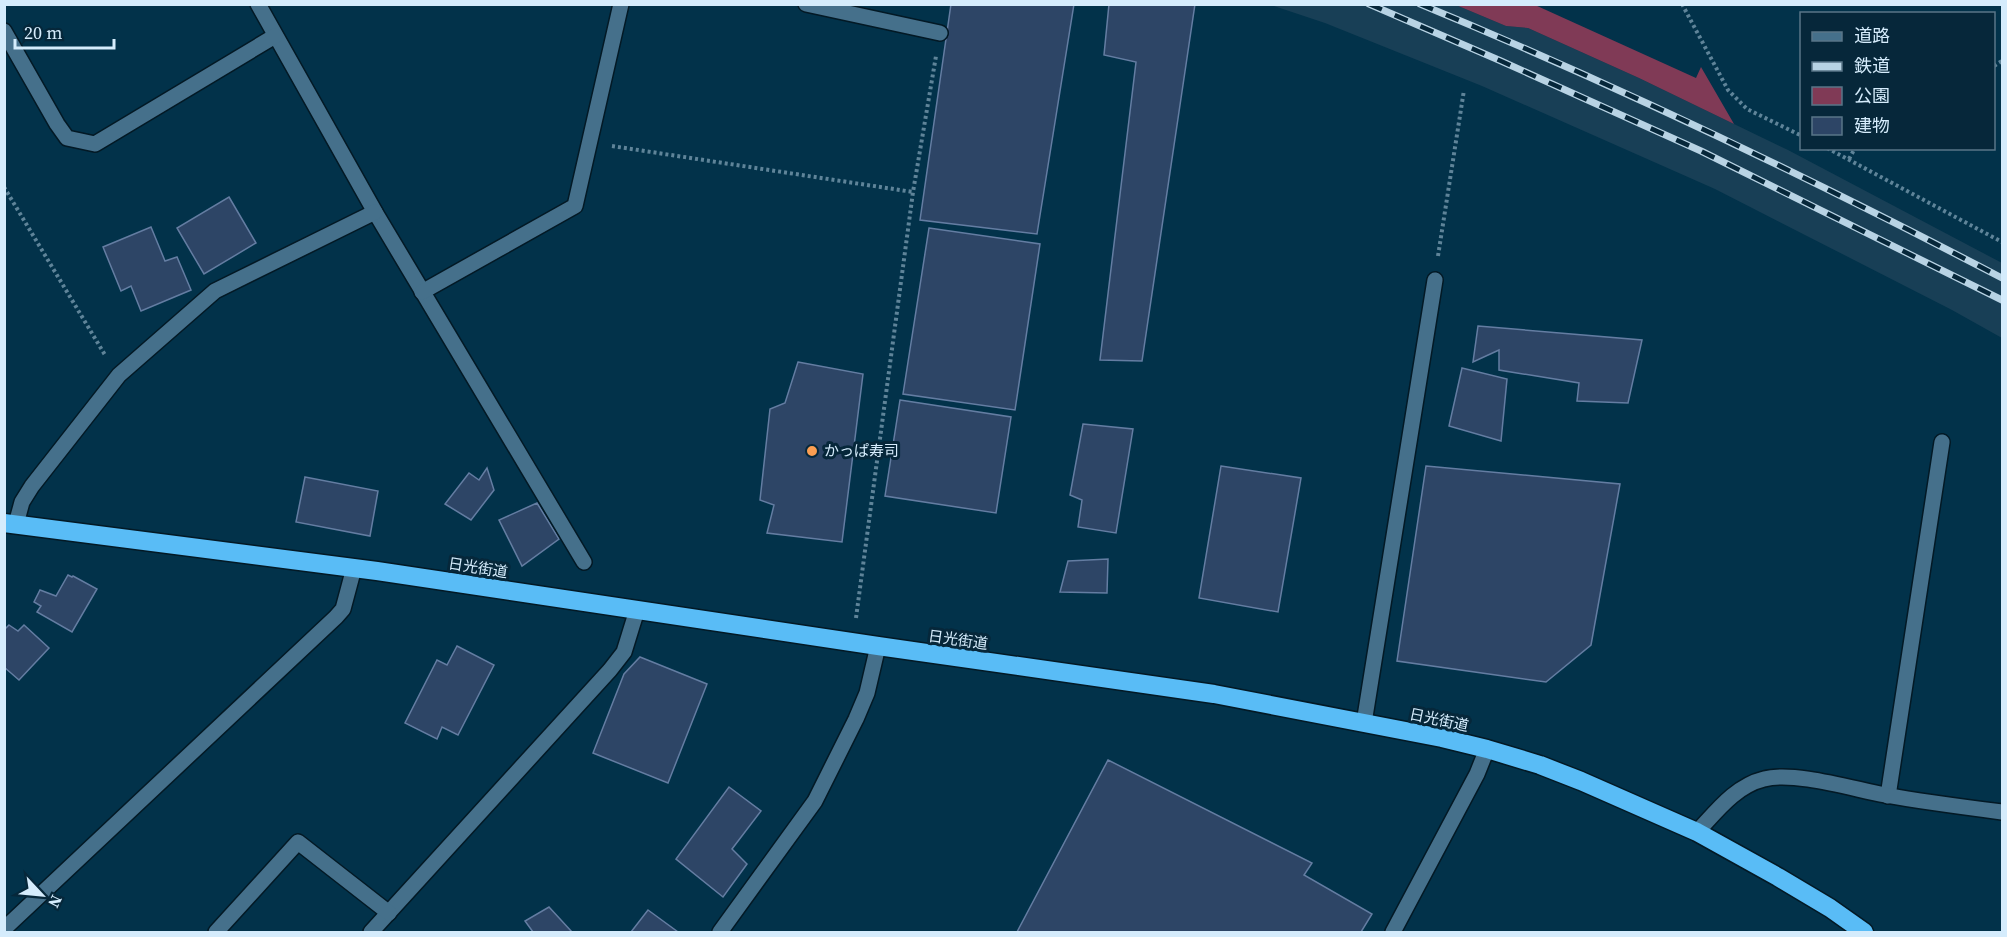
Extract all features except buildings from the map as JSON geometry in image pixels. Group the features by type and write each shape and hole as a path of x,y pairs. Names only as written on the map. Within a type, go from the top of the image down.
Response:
{"highway":[{"name":"日光街道","path":"10,524 354,568 1214,694 1487,749 1540,765 1581,781 1697,832 1830,908 1864,933"}],"street":[{"path":"258,4 375,212 584,562"},
{"path":"422,292 575,206 621,4"},
{"path":"806,4 940,33"},
{"path":"4,31 67,138 95,144 275,36"},
{"path":"10,524 32,486 119,375 215,291 375,212"},
{"path":"1365,723 1434,280"},
{"path":"1888,796 1942,442"},
{"path":"4,928 336,617 343,609 354,568"},
{"path":"371,933 610,670 624,652 637,610"},
{"path":"720,933 815,801 867,693 878,646"},
{"path":"1393,933 1477,774 1487,749"},
{"path":"1697,832 1726,801 1745,786 1762,779 1783,776 1888,796 2002,812"},
{"path":"216,933 298,842 389,913"}],"path":[{"path":"1682,4 1728,90 1747,109 1800,135"},
{"path":"852,642 914,192 940,33"},
{"path":"1434,280 1464,90"},
{"path":"590,142 914,192"},
{"path":"1831,150 2002,242"},
{"path":"1849,159 1854,150"},
{"path":"4,187 108,361 119,375"}],"shaded area":[{"path":"1271,5 1456,5 1506,26 1528,28 1639,78 1788,150 2002,263 2002,338 1952,310 1715,189 1482,86 1325,23"}],"green space":[{"path":"1456,5 1535,5 1696,78 1701,67 1734,124 1528,28 1506,26"}],"railway":[{"path":"1369,4 1701,151 2002,300"},
{"path":"1420,4 1642,101 1859,205 2002,278"}],"place":[{"name":"かっぱ寿司","path":"812,451"}]}
